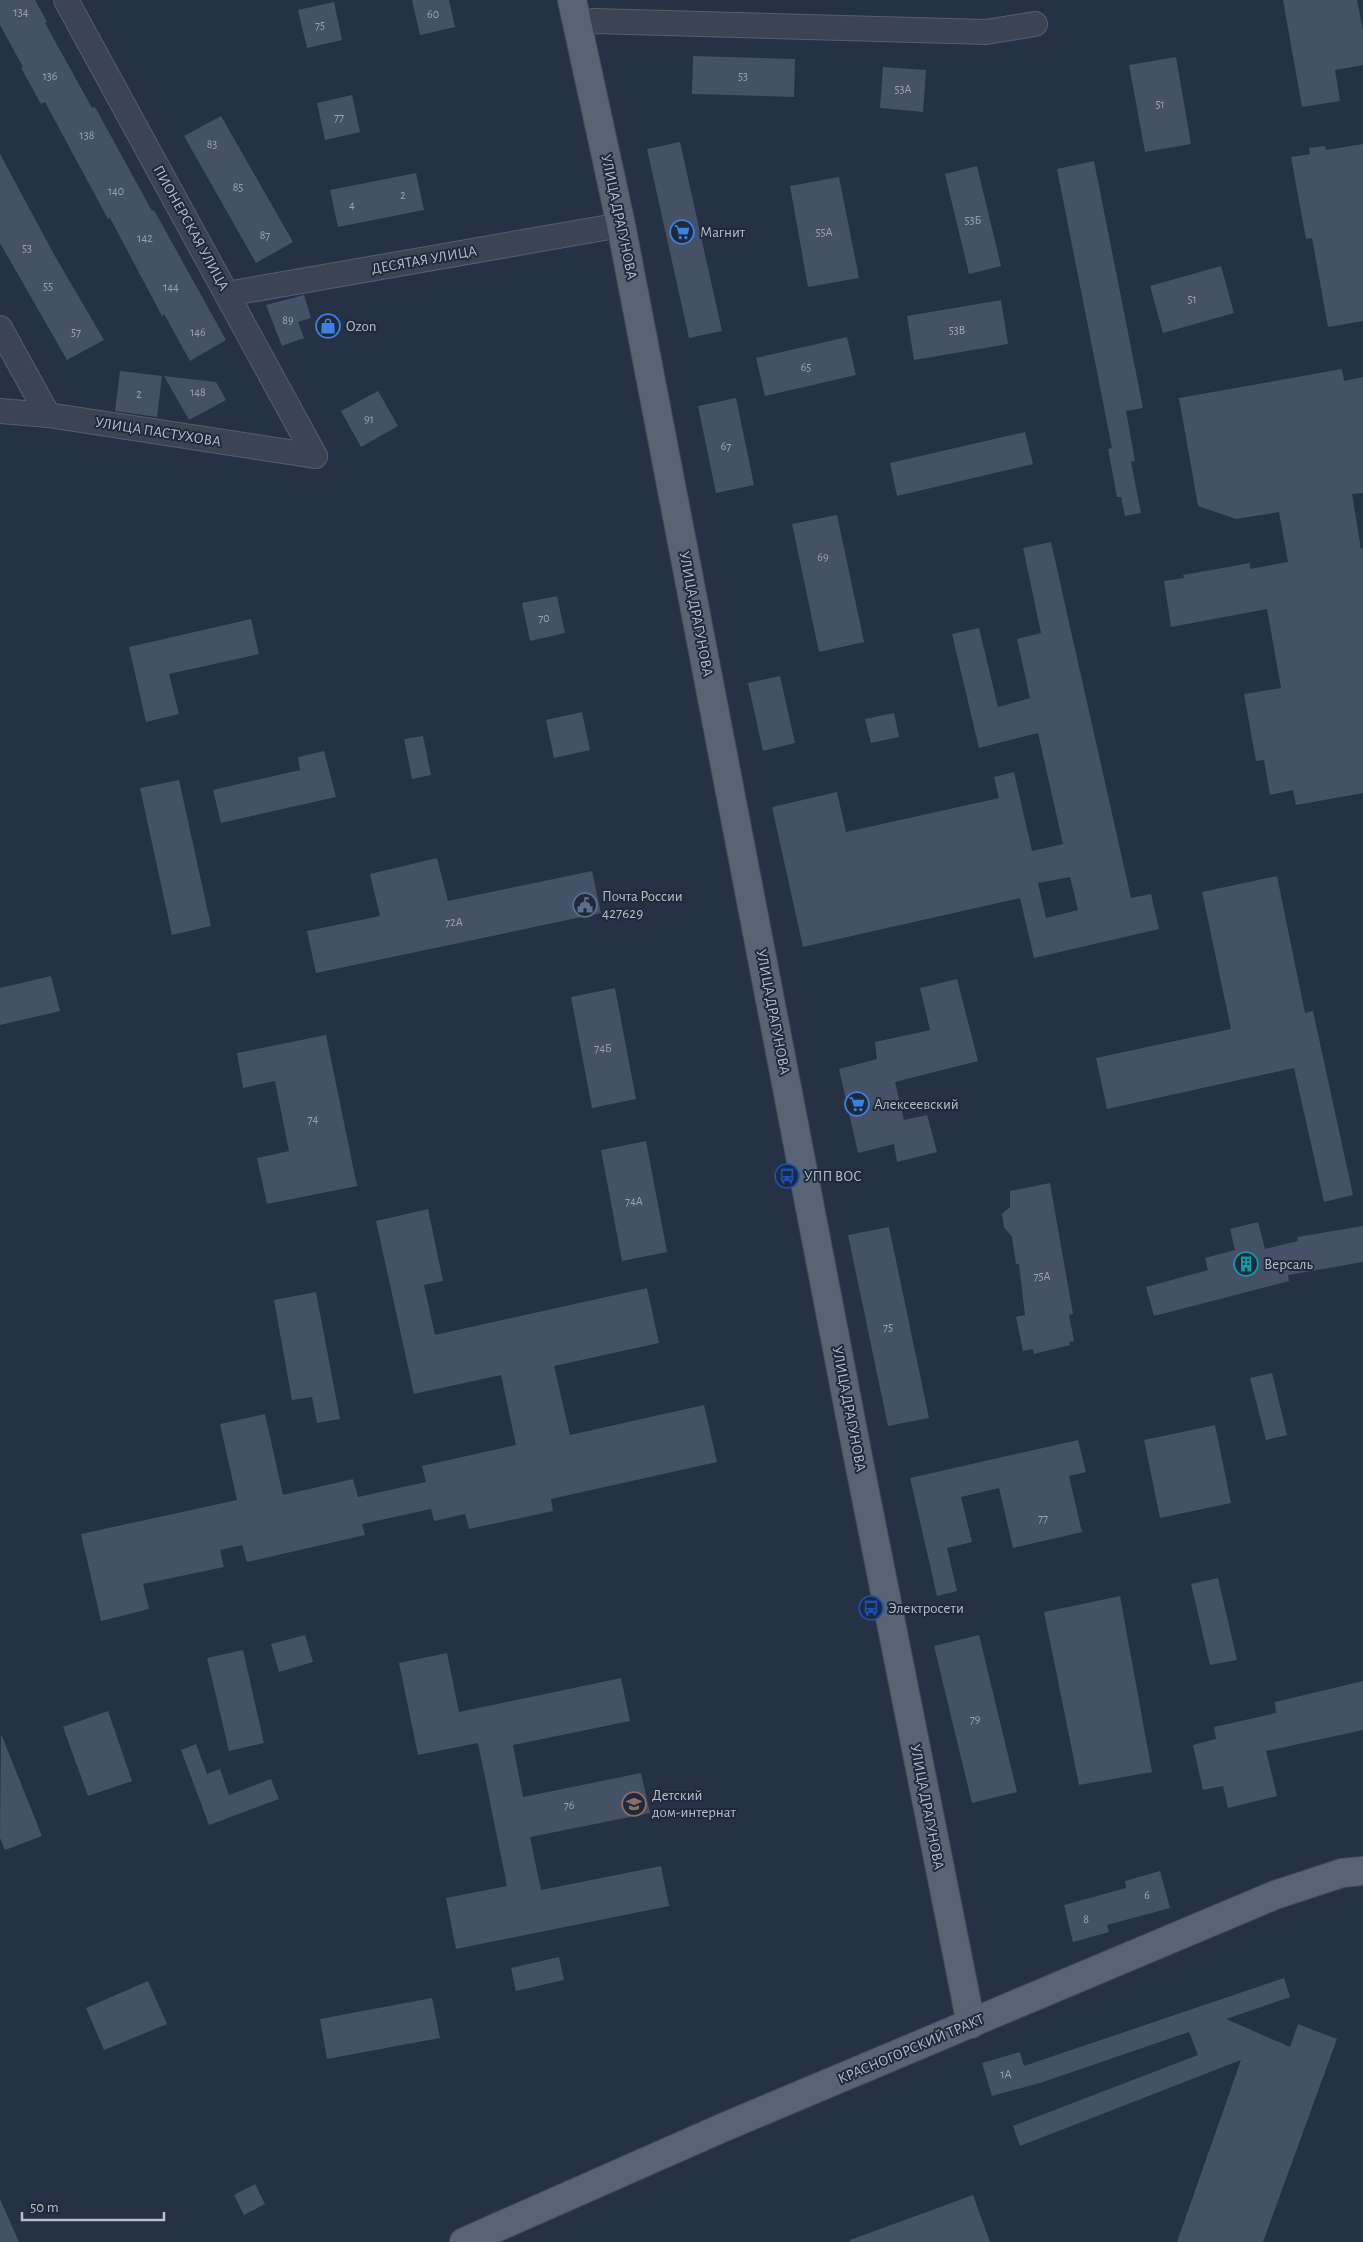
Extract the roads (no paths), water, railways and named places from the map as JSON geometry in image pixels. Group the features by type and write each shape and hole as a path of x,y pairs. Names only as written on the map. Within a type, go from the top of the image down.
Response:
{"main road":[{"name":"УЛИЦА ДРАГУНОВА","path":"575,12 621,225 863,1481 971,2024"},
{"name":"КРАСНОГОРСКИЙ ТРАКТ","path":"464,2242 722,2128 1275,1895 1342,1873 1363,1871"}],"street":[{"name":"ПИОНЕРСКАЯ УЛИЦА","path":"66,0 315,456"},
{"path":"575,12 594,21 986,32 1035,24"},
{"name":"ДЕСЯТАЯ УЛИЦА","path":"227,294 621,225"},
{"path":"0,328 48,416"},
{"name":"УЛИЦА ПАСТУХОВА","path":"0,411 48,416 315,456"}],"place":[{"name":"Магнит","path":"682,232"},
{"name":"Ozon","path":"328,326"},
{"name":"Почта России 427629","path":"585,905"},
{"name":"Алексеевский","path":"857,1104"},
{"name":"УПП ВОС","path":"787,1176"},
{"name":"Версаль","path":"1246,1264"},
{"name":"Электросети","path":"871,1608"},
{"name":"Детский дом-интернат","path":"634,1804"}]}
